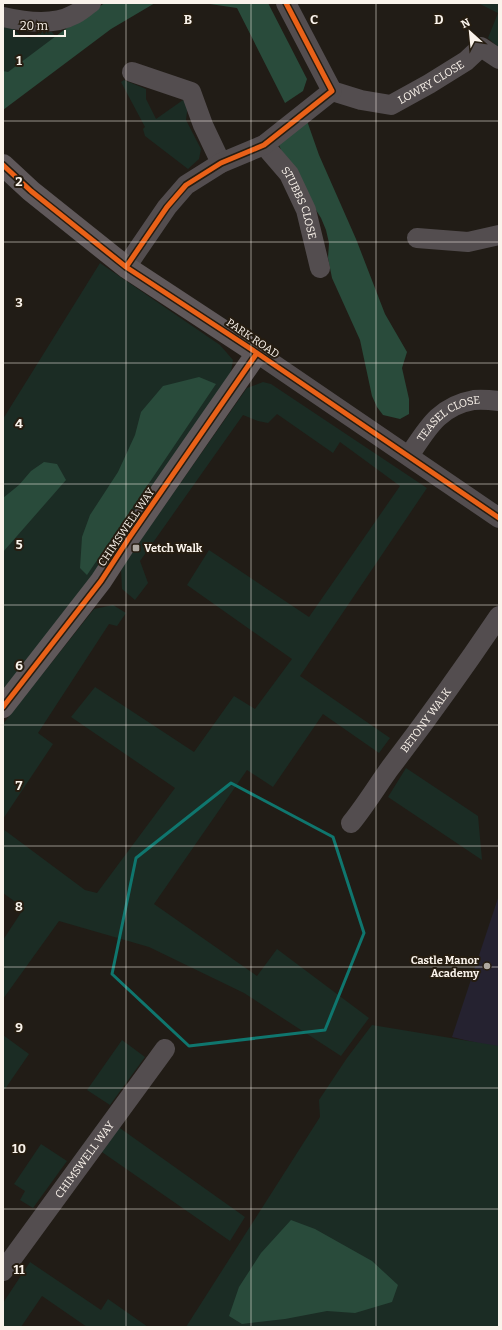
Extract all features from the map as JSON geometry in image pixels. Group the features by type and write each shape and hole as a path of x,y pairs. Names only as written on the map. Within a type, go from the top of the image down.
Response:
{"street":[{"path":"3,17 46,23 72,16 91,3"},
{"path":"126,267 167,207 186,185 221,163 264,145 332,91 286,3"},
{"name":"LOWRY CLOSE","path":"332,91 361,100 392,105 466,61 481,48 499,59"},
{"path":"132,72 191,92 203,125 221,163"},
{"name":"STUBBS CLOSE","path":"264,145 289,174 306,210 320,268"},
{"name":"PARK ROAD","path":"3,165 31,191 126,267 257,353 499,518"},
{"path":"417,238 468,242 499,234"},
{"name":"CHIMSWELL WAY","path":"3,707 101,581 257,353"},
{"name":"TEASEL CLOSE","path":"409,456 427,430 444,411 459,404 475,400 499,401"},
{"name":"BETONY WALK","path":"351,823 467,663 499,616"},
{"name":"CHIMSWELL WAY","path":"3,1271 165,1049"}],"highlighted area":[{"path":"231,783 333,837 364,933 325,1030 189,1046 112,974 136,858"}],"shaded area":[{"name":"Castle Manor Academy","path":"499,895 499,1048 452,1037"}],"green space":[{"path":"105,3 155,3 111,29 3,110 3,71 8,72 80,18"},
{"path":"203,3 268,3 307,79 303,91 285,103 237,8"},
{"path":"478,3 499,3 499,48 488,38 498,13"},
{"path":"3,22 6,22 20,35 29,38 42,32 52,32 56,37 3,78"},
{"path":"124,80 146,89 146,99 156,119 183,100 188,104 186,120 201,149 199,159 188,169 145,136 143,129 145,127 121,82"},
{"path":"306,118 319,155 356,239 385,314 407,352 402,368 409,399 409,414 400,419 383,415 372,396 360,340 332,278 328,258 329,243 326,230 321,218 286,162 279,145"},
{"path":"100,263 220,345 233,360 230,377 128,532 3,695 3,419"},
{"path":"199,377 216,384 87,575 80,568 82,537 90,515 118,472 135,435 141,412 163,386"},
{"path":"263,382 271,384 427,488 300,676 390,738 379,753 323,714 273,787 247,770 154,904 257,976 277,949 369,1018 341,1056 244,993 149,947 59,921 3,999 3,940 24,908 3,893 3,829 85,890 97,893 175,788 71,717 95,687 194,752 234,696 255,709 292,659 187,585 209,550 309,617 400,486 340,442 333,453 277,414 268,423 243,415 140,561 148,583 135,600 122,589 121,568 247,388"},
{"path":"44,462 57,464 66,480 3,552 3,498 19,485 31,471"},
{"path":"113,605 126,613 117,626 109,624 38,733 53,744 3,819 3,724 94,609"},
{"path":"406,768 478,816 482,860 388,797"},
{"path":"372,1025 499,1046 499,1327 186,1327 320,1117 319,1100 347,1058"},
{"path":"3,1035 29,1054 3,1092"},
{"path":"122,1040 145,1057 110,1105 87,1090"},
{"path":"117,1126 245,1217 230,1241 99,1150"},
{"path":"41,1144 67,1161 33,1208 20,1200 25,1191 14,1184"},
{"path":"291,1220 315,1229 372,1261 398,1285 392,1302 355,1313 327,1311 285,1319 242,1324 229,1316 239,1287 261,1253"},
{"path":"30,1262 101,1310 108,1299 148,1327 87,1327 42,1296 21,1327 3,1327 3,1303"}],"cycle path":[{"path":"126,267 167,207 186,185 221,163 264,145 332,91 286,3"},
{"path":"3,165 31,191 126,267 257,353 499,518"},
{"path":"3,707 101,581 257,353"}],"place":[{"name":"Vetch Walk","path":"136,548"},
{"name":"Castle Manor Academy","path":"487,966"}]}
